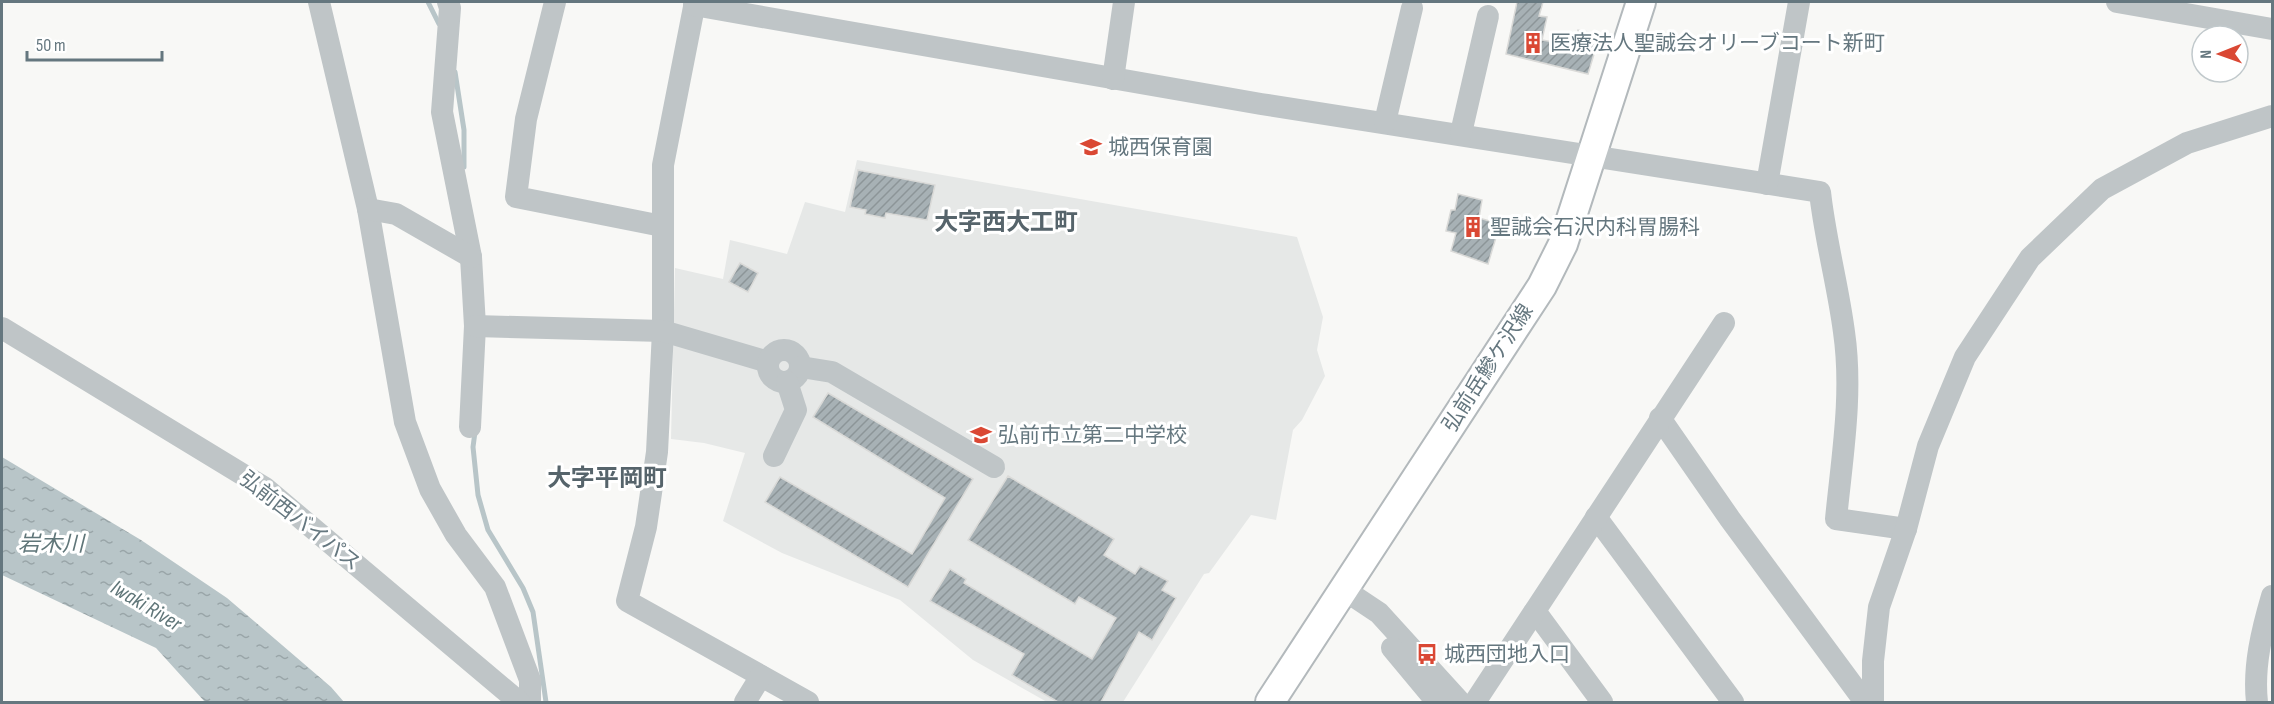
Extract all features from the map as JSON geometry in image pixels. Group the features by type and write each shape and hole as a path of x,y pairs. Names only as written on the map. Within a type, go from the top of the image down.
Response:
{"main road":[{"name":"弘前岳鰺ケ沢線","path":"1270,702 1542,286 1563,244 1641,2"}],"street":[{"path":"319,2 368,209 405,422 430,489 456,535 495,587 530,680 530,702"},
{"path":"448,2 450,8 442,112 447,148 471,257 475,326 470,427"},
{"path":"555,2 526,119 516,197 662,226"},
{"path":"1113,79 1124,2"},
{"path":"1767,184 1799,2"},
{"path":"2117,2 2272,28"},
{"path":"808,702 627,602 646,527 657,452 663,331 663,165 694,3 1113,79 1820,192 1824,229 1845,333 1849,393 1836,519 1906,529"},
{"path":"1385,122 1412,8"},
{"path":"1461,133 1488,16"},
{"path":"1873,702 1873,661 1879,607 1906,529 1928,446 1965,357 2030,258 2102,189 2187,143 2272,116"},
{"path":"368,209 396,214 471,257"},
{"path":"1475,702 1724,323"},
{"path":"475,326 663,331 768,362 772,377 832,372 994,467"},
{"name":"弘前西バイパス","path":"2,328 265,488 519,702"},
{"path":"774,456 796,410 794,375"},
{"path":"1660,418 1730,519 1864,702"},
{"path":"1596,517 1732,702"},
{"path":"1343,589 1430,700"},
{"path":"1343,589 1379,613 1460,702"},
{"path":"2257,702 2255,684 2263,626 2272,596"},
{"path":"1535,611 1602,702"},
{"path":"745,702 761,675"}],"shaded area":[{"name":"弘前市立第二中学校","path":"857,160 1297,237 1323,317 1317,350 1325,376 1302,420 1293,430 1276,520 1251,515 1209,573 1204,574 1123,702 1047,702 973,660 900,600 782,553 723,521 745,453 704,443 671,439 675,268 723,279 730,240 787,254 805,202 845,212"}],"water":[{"name":"岩木川","path":"2,457 141,540 227,598 331,687 344,702 205,702 156,648 2,575"}],"building":[{"name":"医療法人聖誠会オリーブコート新町","path":"1517,2 1543,2 1539,16 1547,17 1542,40 1575,46 1578,30 1600,34 1588,74 1506,54"},
{"path":"858,170 935,185 927,220 886,213 885,218 865,214 866,210 850,207"},
{"name":"聖誠会石沢内科胃腸科","path":"1458,194 1482,200 1479,218 1500,224 1488,264 1451,251 1456,233 1446,231 1451,210 1455,210"},
{"path":"740,263 758,273 748,292 729,282"},
{"path":"828,393 973,479 908,587 765,502 780,477 912,554 945,498 813,417"},
{"path":"1008,476 1114,539 1104,555 1135,574 1140,566 1168,581 1162,590 1176,598 1152,640 1139,632 1101,702 1058,702 1012,675 1024,654 930,601 950,569 966,579 964,583 1092,659 1116,618 1079,597 1075,604 968,540"}],"waterway":[{"path":"428,2 439,24"},
{"path":"455,72 464,130 464,167"},
{"path":"475,432 473,447 478,495 488,530 523,588 533,612 546,702"}],"place":[{"name":"医療法人聖誠会オリーブコート新町","path":"1533,43"},
{"name":"城西保育園","path":"1091,147"},
{"name":"聖誠会石沢内科胃腸科","path":"1473,227"},
{"name":"弘前市立第二中学校","path":"981,435"},
{"name":"城西団地入口","path":"1427,654"}],"district":[{"name":"大字西大工町","path":"1006,222"},
{"name":"大字平岡町","path":"607,478"}],"water label":[{"name":"Iwaki River","path":"146,606"}]}
